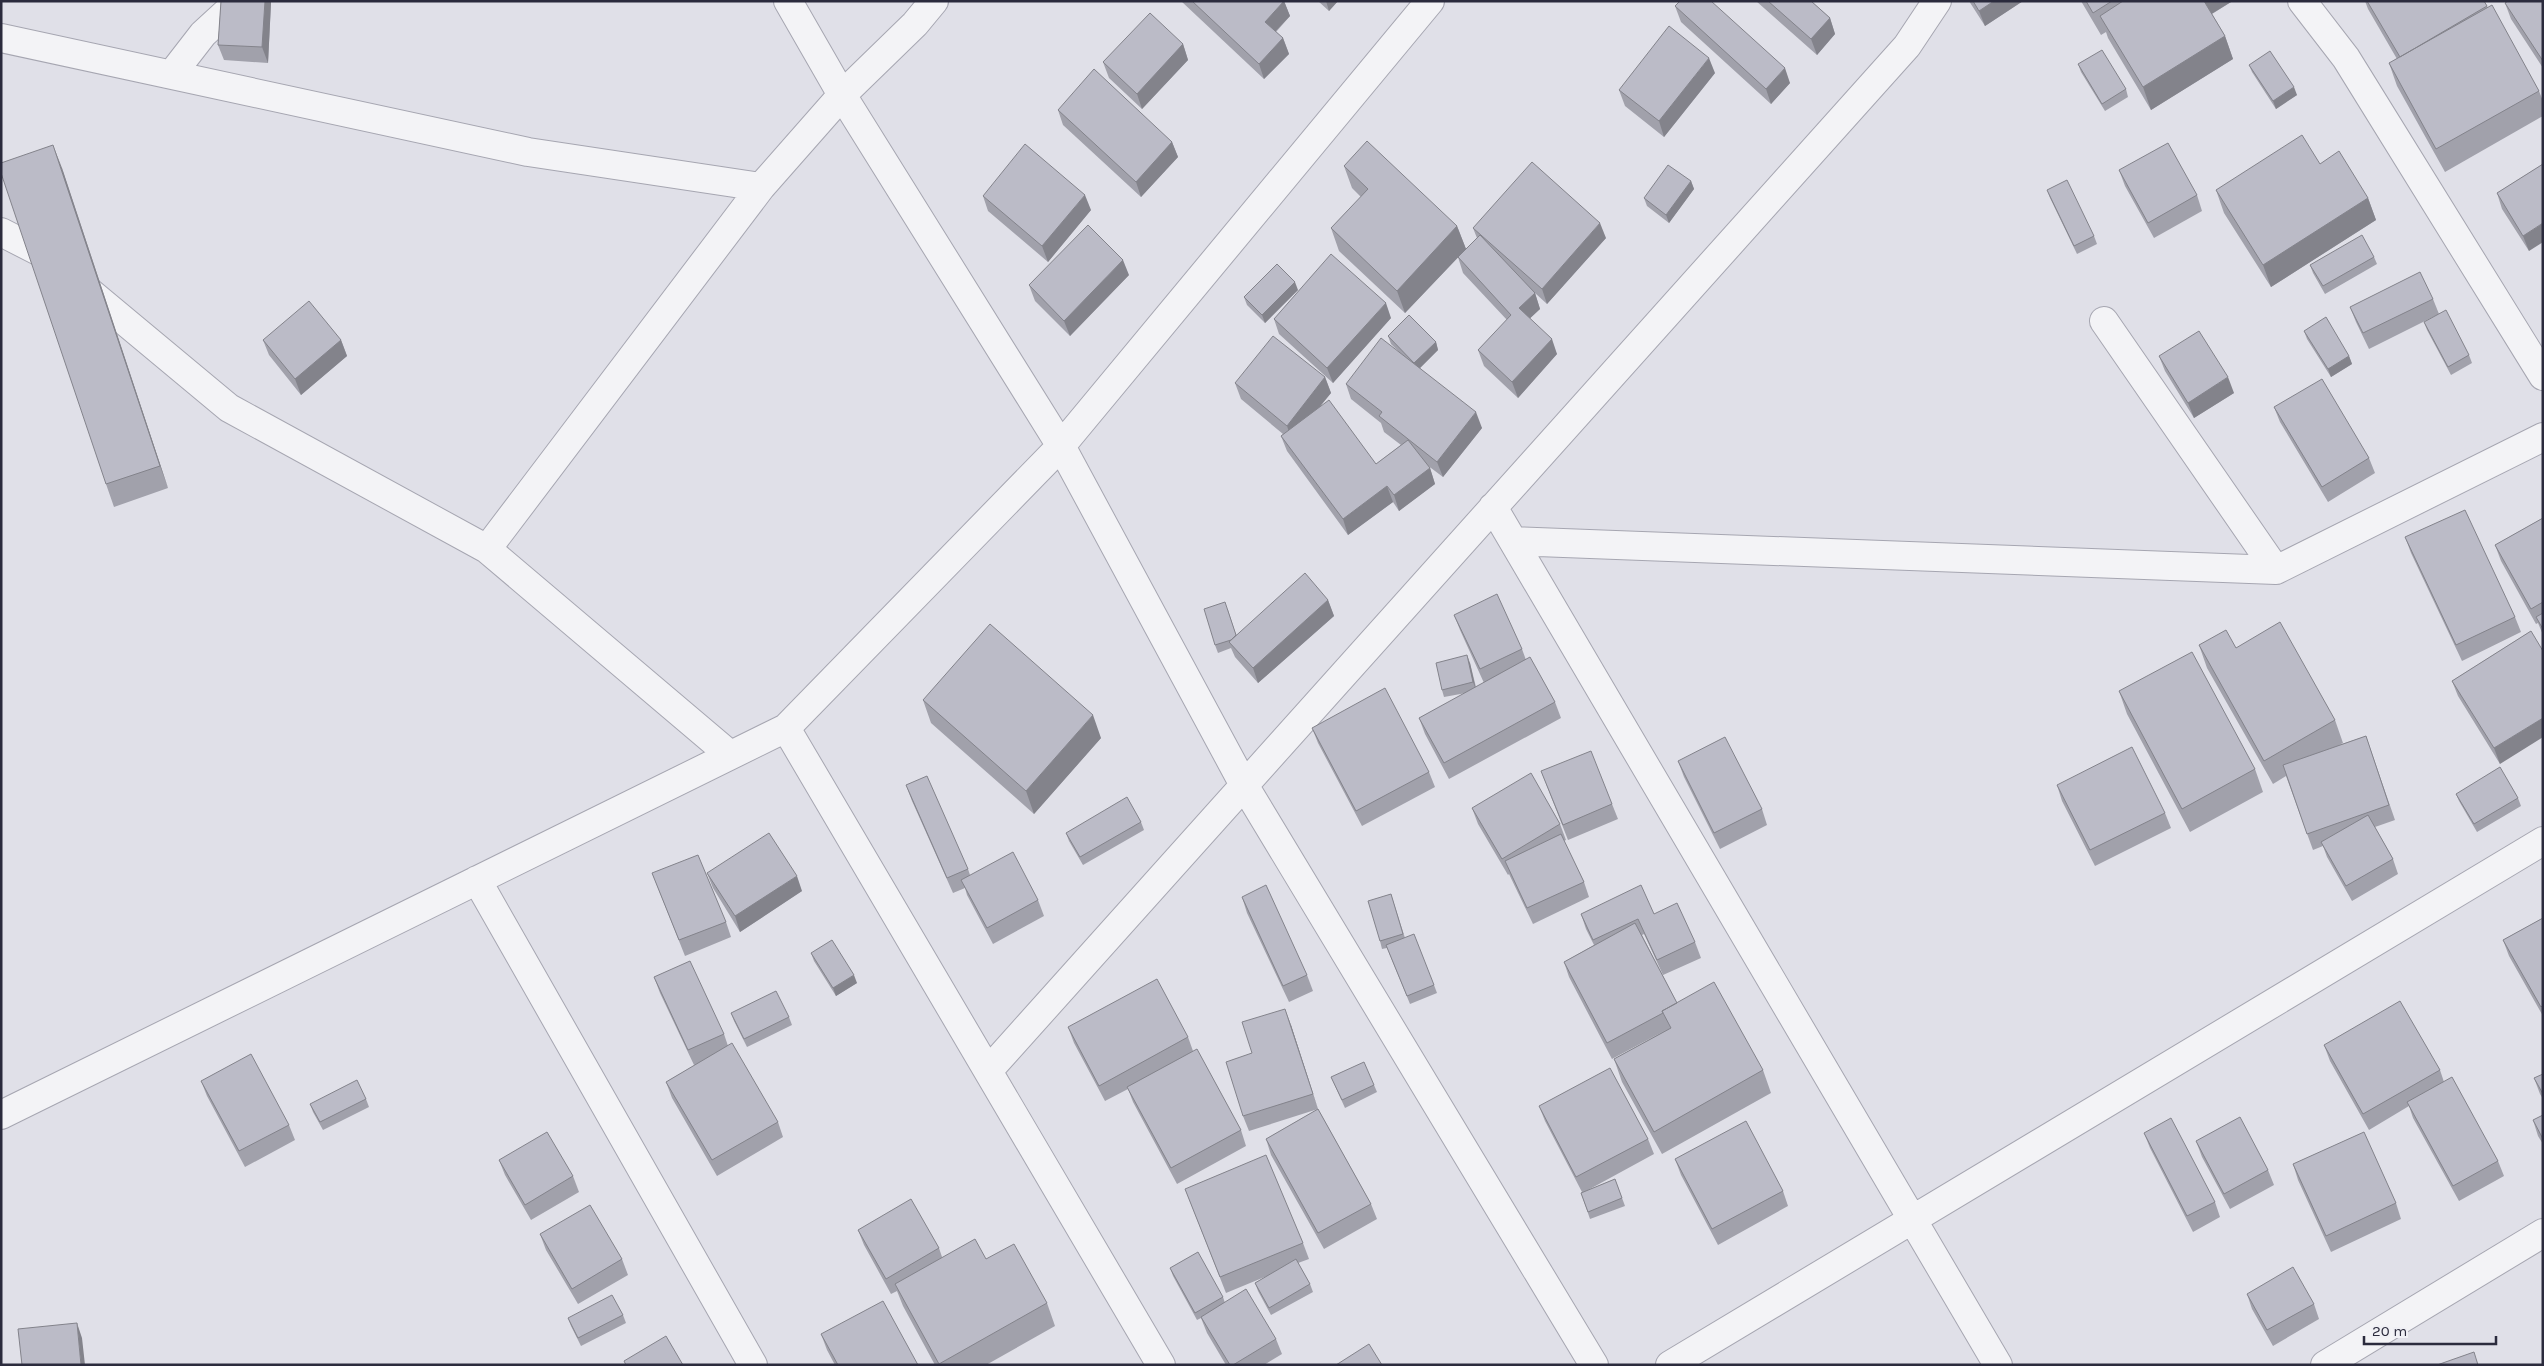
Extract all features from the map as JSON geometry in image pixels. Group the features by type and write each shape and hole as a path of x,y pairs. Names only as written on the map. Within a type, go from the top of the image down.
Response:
{"street":[{"path":"172,74 203,34 239,1"},
{"path":"788,1 842,95 1060,446 1244,785 1594,1365"},
{"path":"487,549 761,187 842,95 914,24 934,1"},
{"path":"1,1114 786,728 1060,446 1430,1"},
{"path":"988,1071 1907,46 1937,1"},
{"path":"2302,1 2346,58 2543,376"},
{"path":"1,38 528,152 761,187"},
{"path":"1,232 44,254 229,408 487,549 730,755"},
{"path":"2104,321 2276,570"},
{"path":"1513,542 2276,570 2543,437"},
{"path":"1493,507 1998,1365"},
{"path":"786,728 1161,1365"},
{"path":"1670,1365 2543,841"},
{"path":"477,880 753,1365"},
{"path":"2324,1365 2543,1233"}],"building":[{"path":"221,1 265,1 262,47 218,45"},
{"path":"1192,1 1284,1 1265,22 1283,38 1259,64"},
{"path":"1680,1 1711,1 1785,68 1766,89 1675,6"},
{"path":"1768,1 1811,1 1830,18 1811,39"},
{"path":"1973,1 1994,1 1979,11"},
{"path":"2086,1 2112,1 2093,13"},
{"path":"2123,1 2204,1 2225,36 2143,87 2100,16"},
{"path":"2367,1 2484,1 2487,6 2400,57"},
{"path":"2508,1 2543,1 2543,61 2505,3"},
{"path":"2492,5 2539,91 2436,149 2389,63"},
{"path":"1150,13 1183,44 1137,94 1103,62"},
{"path":"1669,26 1709,58 1659,121 1619,90"},
{"path":"2102,50 2126,89 2102,104 2078,64"},
{"path":"2270,51 2294,87 2273,101 2249,65"},
{"path":"1094,69 1172,142 1136,182 1058,110"},
{"path":"2302,135 2320,164 2339,151 2368,198 2263,265 2216,190"},
{"path":"1367,141 1457,226 1397,291 1331,228 1368,189 1344,166"},
{"path":"2168,143 2197,195 2148,223 2119,170"},
{"path":"1025,144 1085,195 1042,246 983,196"},
{"path":"53,145 160,466 106,484 1,173 1,163"},
{"path":"1532,162 1600,223 1542,289 1473,228"},
{"path":"2543,164 2543,223 2523,236 2497,193"},
{"path":"1668,165 1691,181 1666,215 1644,198"},
{"path":"2067,180 2094,236 2074,246 2047,190"},
{"path":"1088,225 1123,260 1064,321 1029,285"},
{"path":"1480,235 1535,293 1519,308 1552,339 1512,382 1478,350 1511,315 1458,257"},
{"path":"2362,235 2374,257 2323,286 2310,265"},
{"path":"1331,254 1386,303 1327,368 1274,319"},
{"path":"1277,264 1295,282 1262,315 1244,297"},
{"path":"2420,272 2433,299 2363,333 2350,307"},
{"path":"309,301 341,340 295,379 263,340"},
{"path":"2446,310 2469,355 2448,367 2424,322"},
{"path":"1409,315 1436,342 1414,363 1388,336"},
{"path":"2326,317 2349,356 2328,369 2304,331"},
{"path":"2199,331 2228,377 2188,403 2159,356"},
{"path":"1273,336 1325,377 1287,426 1235,383"},
{"path":"1381,338 1476,412 1437,462 1379,416 1382,412 1346,384"},
{"path":"2322,379 2369,458 2322,487 2274,407"},
{"path":"1329,400 1376,464 1408,440 1430,468 1394,495 1387,486 1343,519 1281,436"},
{"path":"2465,510 2515,617 2456,645 2405,537"},
{"path":"2543,518 2543,602 2531,609 2495,545"},
{"path":"1305,573 1328,600 1253,668 1229,642"},
{"path":"1497,594 1522,649 1480,669 1454,615"},
{"path":"1225,602 1236,635 1231,640 1215,645 1204,609"},
{"path":"2543,613 2543,629 2536,617"},
{"path":"2280,622 2335,720 2264,761 2199,645 2226,630 2236,648"},
{"path":"990,624 1093,715 1026,791 923,700"},
{"path":"2531,631 2543,651 2543,718 2494,748 2452,681"},
{"path":"2192,652 2255,769 2182,809 2119,691"},
{"path":"1467,655 1473,682 1442,690 1436,663"},
{"path":"1530,657 1555,702 1444,763 1419,718"},
{"path":"1385,688 1429,772 1356,811 1312,728"},
{"path":"2366,736 2389,805 2307,834 2283,765"},
{"path":"1725,737 1762,809 1714,833 1678,761"},
{"path":"2132,747 2165,813 2090,850 2057,785"},
{"path":"1591,751 1612,804 1563,825 1541,771"},
{"path":"2500,767 2518,798 2474,824 2456,794"},
{"path":"1531,773 1560,824 1502,859 1472,808"},
{"path":"927,776 968,869 947,878 906,785"},
{"path":"1127,797 1141,822 1080,857 1066,833"},
{"path":"2368,815 2393,859 2346,886 2321,842"},
{"path":"769,833 797,876 735,916 707,873"},
{"path":"1561,834 1584,882 1527,908 1505,861"},
{"path":"1013,852 1038,900 987,928 961,880"},
{"path":"698,855 726,922 679,940 652,873"},
{"path":"1266,885 1307,975 1283,986 1242,897"},
{"path":"1641,885 1654,914 1677,903 1695,942 1657,960 1638,919 1593,940 1581,914"},
{"path":"1391,894 1403,934 1380,941 1368,901"},
{"path":"2543,918 2543,1005 2541,1007 2503,940"},
{"path":"1635,923 1677,1003 1662,1011 1663,1013 1607,1043 1564,962"},
{"path":"1414,934 1434,985 1407,996 1386,945"},
{"path":"832,940 854,975 833,988 811,953"},
{"path":"690,961 724,1034 688,1050 654,977"},
{"path":"1157,979 1188,1037 1099,1086 1068,1027"},
{"path":"1714,982 1763,1070 1654,1132 1614,1059 1671,1028 1662,1011"},
{"path":"776,991 789,1017 744,1039 731,1013"},
{"path":"2400,1001 2440,1070 2363,1114 2324,1045"},
{"path":"1285,1009 1313,1094 1243,1116 1226,1062 1252,1053 1242,1022"},
{"path":"732,1043 778,1122 712,1160 666,1082"},
{"path":"1197,1049 1241,1130 1171,1168 1127,1087"},
{"path":"251,1054 289,1125 239,1151 201,1081"},
{"path":"1364,1062 1374,1085 1342,1100 1331,1077"},
{"path":"1610,1068 1648,1139 1576,1177 1539,1106"},
{"path":"2543,1074 2543,1094 2534,1078"},
{"path":"2452,1077 2498,1161 2453,1186 2407,1102"},
{"path":"357,1080 366,1099 320,1122 310,1104"},
{"path":"1318,1109 1371,1204 1318,1233 1266,1139"},
{"path":"2543,1115 2543,1139 2533,1120"},
{"path":"2240,1117 2268,1170 2224,1194 2196,1141"},
{"path":"2171,1118 2215,1202 2187,1216 2144,1133"},
{"path":"1746,1121 1783,1191 1712,1229 1675,1159"},
{"path":"547,1132 573,1176 525,1205 499,1160"},
{"path":"2364,1132 2396,1203 2326,1236 2293,1164"},
{"path":"1266,1155 1303,1243 1220,1277 1185,1189"},
{"path":"1615,1179 1622,1198 1588,1212 1581,1193"},
{"path":"911,1199 939,1248 886,1279 858,1230"},
{"path":"590,1205 622,1259 572,1289 540,1234"},
{"path":"975,1239 986,1259 1014,1244 1047,1303 939,1364 895,1284"},
{"path":"1198,1252 1223,1297 1195,1313 1170,1268"},
{"path":"1296,1259 1310,1284 1269,1308 1255,1283"},
{"path":"2293,1267 2314,1304 2267,1330 2247,1294"},
{"path":"1246,1289 1276,1339 1230,1365 1201,1317"},
{"path":"612,1295 623,1315 578,1338 568,1318"},
{"path":"883,1301 918,1365 838,1365 821,1334"},
{"path":"77,1323 81,1365 22,1365 18,1329"},
{"path":"666,1336 683,1365 626,1365 624,1361"},
{"path":"1369,1344 1382,1365 1336,1365"},
{"path":"2474,1352 2478,1365 2437,1365"}]}
